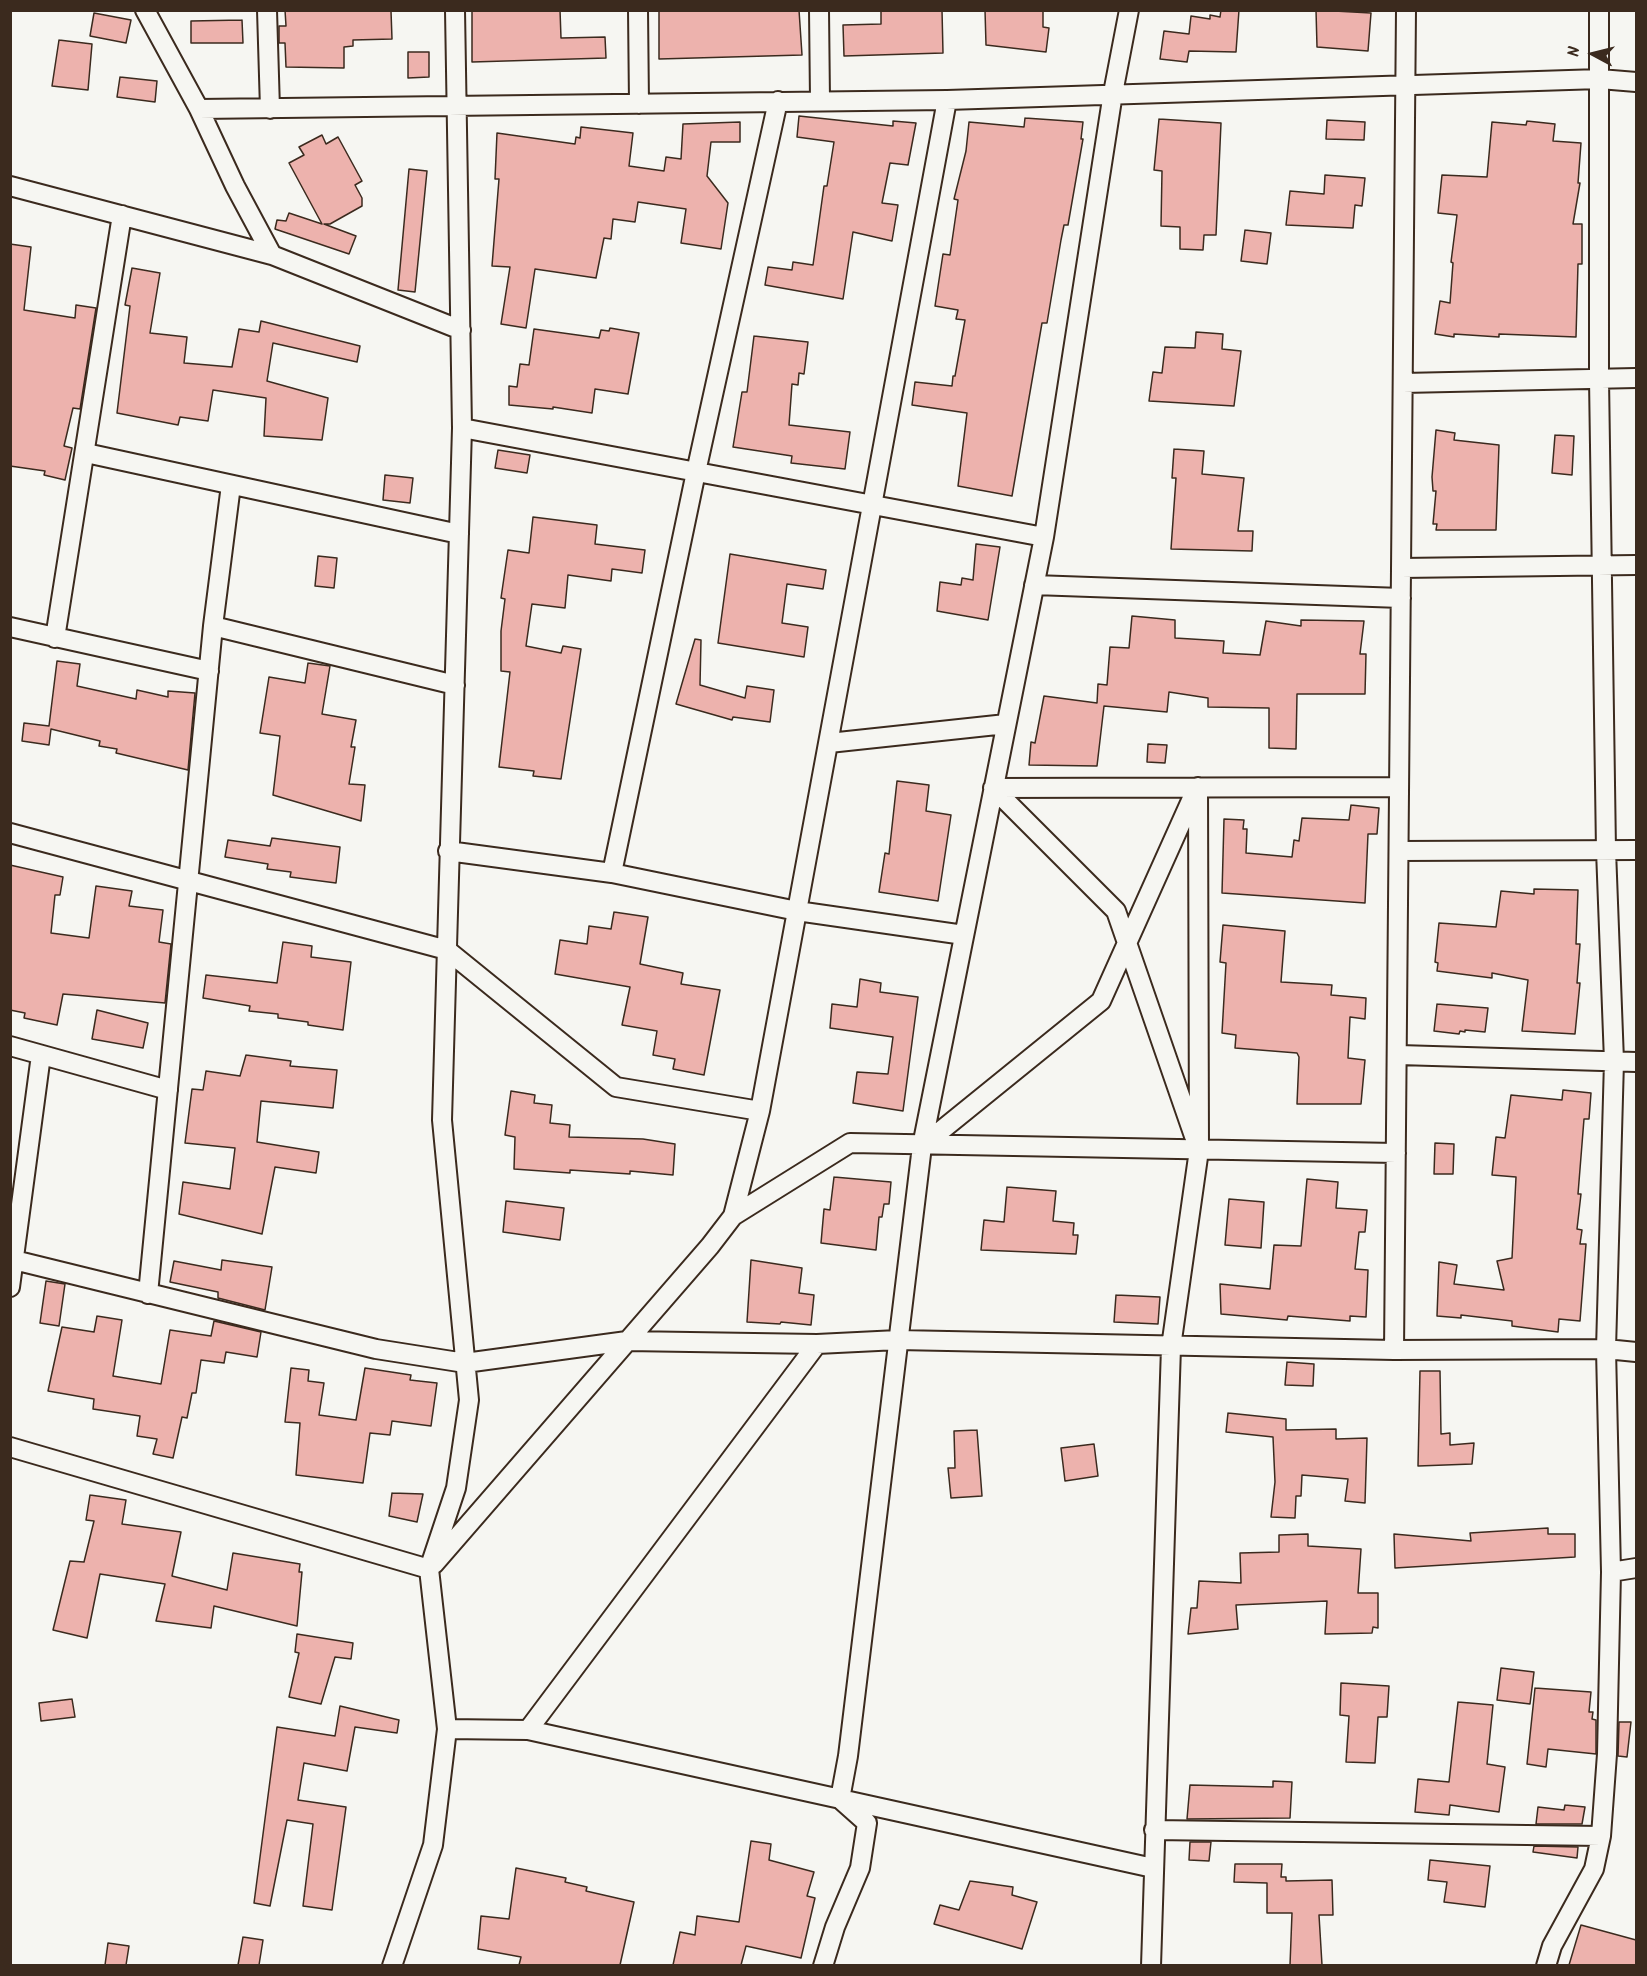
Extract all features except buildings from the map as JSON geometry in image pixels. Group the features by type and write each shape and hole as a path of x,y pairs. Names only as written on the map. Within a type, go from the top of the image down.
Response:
{"street":[{"path":"145,10 199,109 235,186 272,255"},
{"path":"267,10 270,109"},
{"path":"392,1965 433,1845 447,1729 429,1569 456,1488 468,1400 442,1120 462,428 455,10"},
{"path":"638,10 639,104"},
{"path":"819,10 820,100"},
{"path":"840,1799 848,1756 922,1146 1044,537 1113,93 1129,10"},
{"path":"1394,1350 1399,1055 1406,10"},
{"path":"1546,1965 1552,1946 1594,1869 1601,1836 1607,1754 1611,1572 1606,1349 1614,1061 1606,850 1599,379 1599,10"},
{"path":"199,109 457,108 820,100 947,100 1600,79 1636,82"},
{"path":"733,1216 760,1111 947,100"},
{"path":"612,873 696,472 778,101"},
{"path":"10,186 272,255 460,330"},
{"path":"55,638 122,215"},
{"path":"1402,383 1636,378"},
{"path":"462,428 1044,537"},
{"path":"86,453 459,534"},
{"path":"148,1294 213,626 231,485"},
{"path":"1401,568 1636,565"},
{"path":"1034,585 1401,598"},
{"path":"213,626 455,685"},
{"path":"10,627 209,671"},
{"path":"829,743 1006,724"},
{"path":"922,1146 1101,1001 1198,787"},
{"path":"1151,1965 1171,1347 1199,1150 1198,787"},
{"path":"993,788 1399,787"},
{"path":"993,788 1116,911 1199,1150"},
{"path":"10,833 447,950 616,1088 760,1111"},
{"path":"1399,851 1636,850"},
{"path":"448,851 612,873 797,911 964,935"},
{"path":"10,1046 168,1090"},
{"path":"10,1287 41,1055"},
{"path":"1399,1055 1636,1062"},
{"path":"429,1569 733,1216 850,1143 1396,1153"},
{"path":"14,1260 376,1348 465,1363 627,1341 818,1344 897,1340 1171,1347 1394,1350 1606,1349 1636,1352"},
{"path":"528,1730 818,1344"},
{"path":"10,1447 429,1569"},
{"path":"1611,1572 1636,1568"},
{"path":"447,1729 528,1730 1153,1868"},
{"path":"823,1965 835,1927 860,1868 867,1822 840,1799"},
{"path":"1154,1830 1601,1836"}]}
